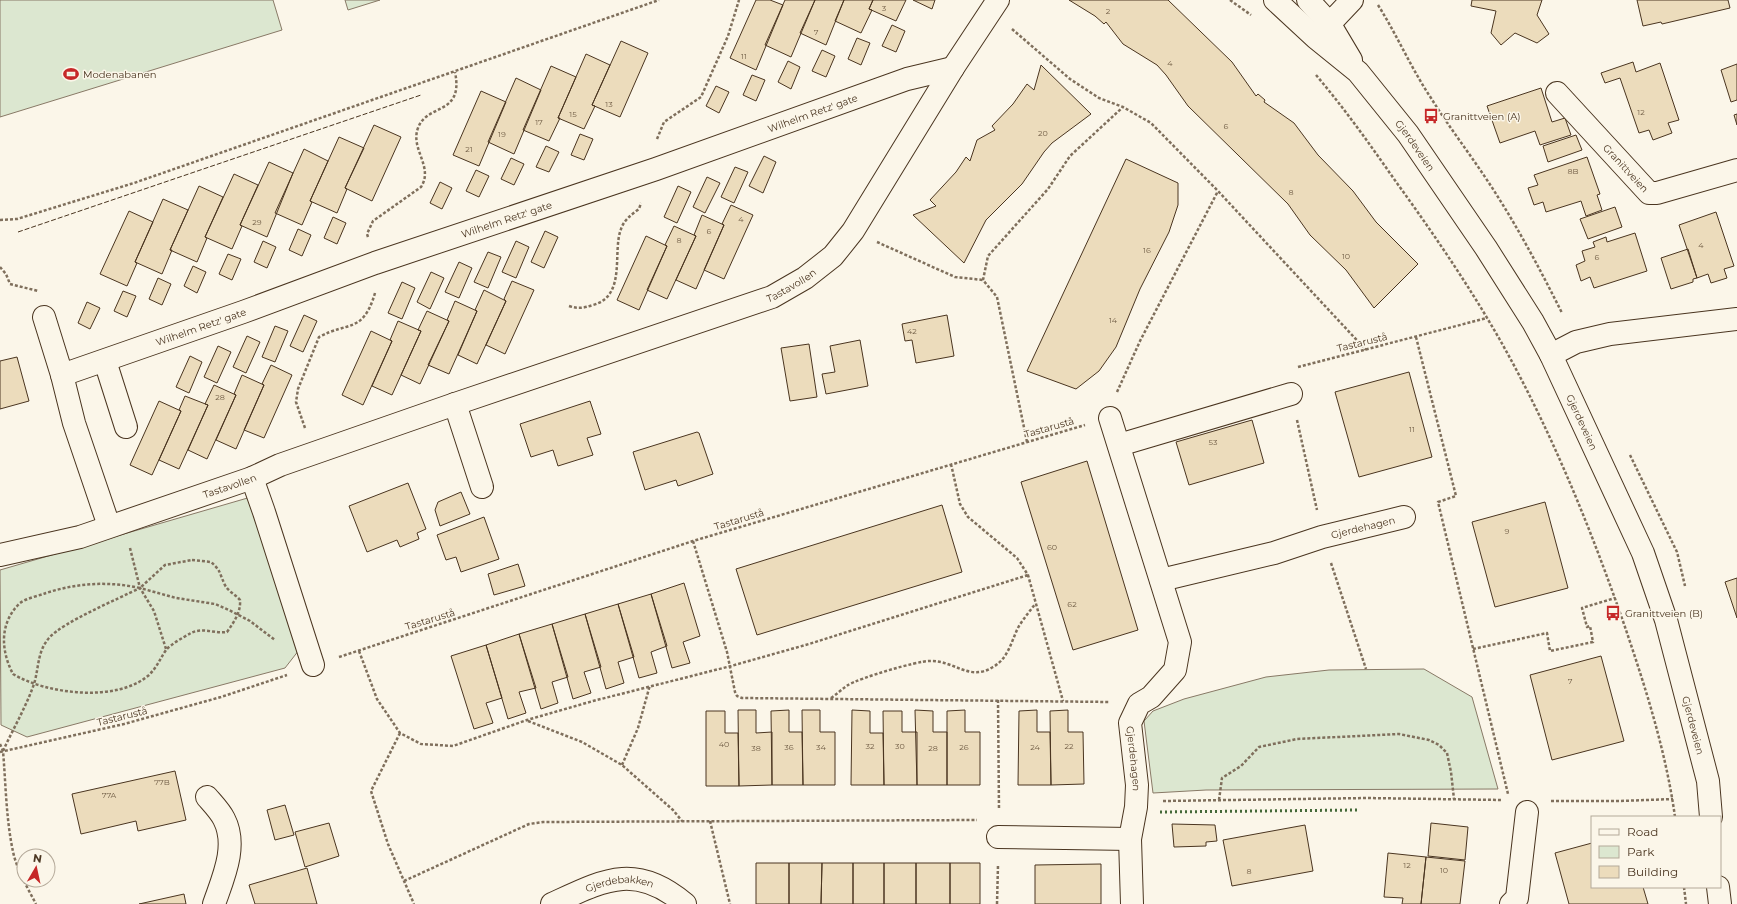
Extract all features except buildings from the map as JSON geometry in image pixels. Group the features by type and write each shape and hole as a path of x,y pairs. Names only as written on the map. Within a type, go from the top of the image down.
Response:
{"street":[{"name":"Gjerdeveien","path":"1275,0 1323,30"},
{"name":"Gjerdeveien","path":"1308,0 1323,30 1408,134 1449,192 1533,322 1551,355 1643,553 1656,590 1670,634 1708,781 1711,816"},
{"path":"1323,30 1352,0"},
{"name":"Tastavollen","path":"0,555 80,537 252,478 314,453 455,404 772,297 805,278 828,260 853,231 953,68 995,6"},
{"name":"Wilhelm Retz' gate","path":"62,375 105,361 375,263 648,171 907,79 953,68"},
{"name":"Granittveien","path":"1558,93 1649,193 1657,193 1737,170"},
{"path":"44,317 62,375 74,423 115,524"},
{"path":"1551,355 1576,342 1610,334 1737,319"},
{"path":"105,361 126,427"},
{"path":"1119,445 1291,394"},
{"path":"455,404 482,487"},
{"name":"Gjerdehagen","path":"1110,418 1180,642 1176,670 1151,697 1139,704 1130,723 1137,785 1136,807 1130,839 1132,904"},
{"path":"252,478 313,665"},
{"name":"Gjerdehagen","path":"1161,580 1274,553 1322,537 1404,517"},
{"path":"207,797 222,816 229,838 227,863 214,904"},
{"path":"1511,904 1517,898 1536,806"},
{"path":"999,829 1130,839"},
{"name":"Gjerdebakken","path":"552,904 598,883 624,879 646,882 666,891 685,904"},
{"path":"1718,888 1720,904"}],"path":[{"path":"0,220 17,218 134,183 659,0"},
{"path":"569,306 579,309 598,304 610,294 617,275 620,230 627,217 639,209 652,152 664,122 701,97 728,36 739,0"},
{"path":"1230,0 1256,19"},
{"path":"995,6 1070,79 1099,98 1123,107 1152,123 1218,190 1366,350"},
{"path":"314,453 296,402 298,389 320,337 327,333 350,327 361,321 368,312 375,291 376,279 375,263 367,234 374,221 421,187 426,174 418,146 416,134 418,127 423,119 446,106 453,98 457,82 455,71"},
{"path":"1314,73 1340,103 1416,209 1487,318 1514,366 1550,438 1601,557 1650,700 1673,799 1675,816"},
{"path":"983,280 988,256 1048,189 1070,156 1123,107"},
{"path":"1110,418 1117,394 1140,341 1218,190"},
{"path":"853,231 954,277 983,280 997,297 1027,442"},
{"path":"0,267 6,274 10,284 36,289 41,293 44,317"},
{"name":"Tastarustå","path":"1293,368 1487,318"},
{"path":"1136,807 1152,802 1219,800 1367,798 1510,800 1438,502 1456,496 1416,336"},
{"name":"Tastarustå","path":"1,752 124,724 282,677 313,665 693,541 1110,418"},
{"path":"951,464 960,504 968,517 1017,558 1028,575 1064,701"},
{"path":"115,524 140,588 154,611 166,650"},
{"path":"693,541 731,666 735,692 737,696 742,698 998,700 1139,704"},
{"path":"1,752 34,683 38,657 48,639 57,631 140,588 165,565 192,560 206,560 211,562 219,570 224,584 240,600 240,606 238,614 227,632 221,633 206,630 192,633 166,650 160,663 148,676 132,685 107,692 66,690 34,683 12,674 2,649 0,636 3,626 12,610 22,602 73,586 108,583 140,588 176,598 215,604 238,614 278,642"},
{"path":"359,651 377,699 400,733 421,744 453,746 527,720 650,685 731,666 1028,575"},
{"path":"1473,650 1547,633 1550,651 1593,642 1590,626 1587,627 1582,608 1615,598"},
{"path":"830,699 848,684 913,663 929,660 944,661 969,673 981,672 994,667 1007,654 1019,627 1036,604"},
{"path":"622,765 638,728 650,685"},
{"path":"997,904 999,829 998,700"},
{"path":"527,720 582,742 622,765 673,810 682,821"},
{"path":"400,733 371,791 388,844 414,904"},
{"path":"1219,800 1222,778 1241,766 1259,748 1298,739 1399,734 1430,740 1447,752 1454,799"},
{"path":"0,744 14,856 25,883 36,904"},
{"path":"1536,806 1673,799"},
{"path":"404,881 529,824 558,821 710,821 999,829"},
{"path":"710,821 730,904"},
{"path":"1684,888 1686,904"}],"green space":[{"name":"Modenabanen","path":"0,0 273,0 282,30 0,117"},
{"path":"345,0 380,0 348,10"},
{"path":"251,497 299,650 285,668 27,737 1,725 0,570"},
{"path":"1424,669 1472,697 1498,789 1206,790 1153,793 1144,721 1153,711 1184,699 1266,677 1329,670"}],"hedge":[{"path":"1160,812 1359,810"}],"fence":[{"path":"18,232 421,95"}],"place":[{"name":"Modenabanen","path":"71,74"},
{"name":"Granittveien (A)","path":"1431,116"},
{"name":"Granittveien (B)","path":"1613,613"}]}
